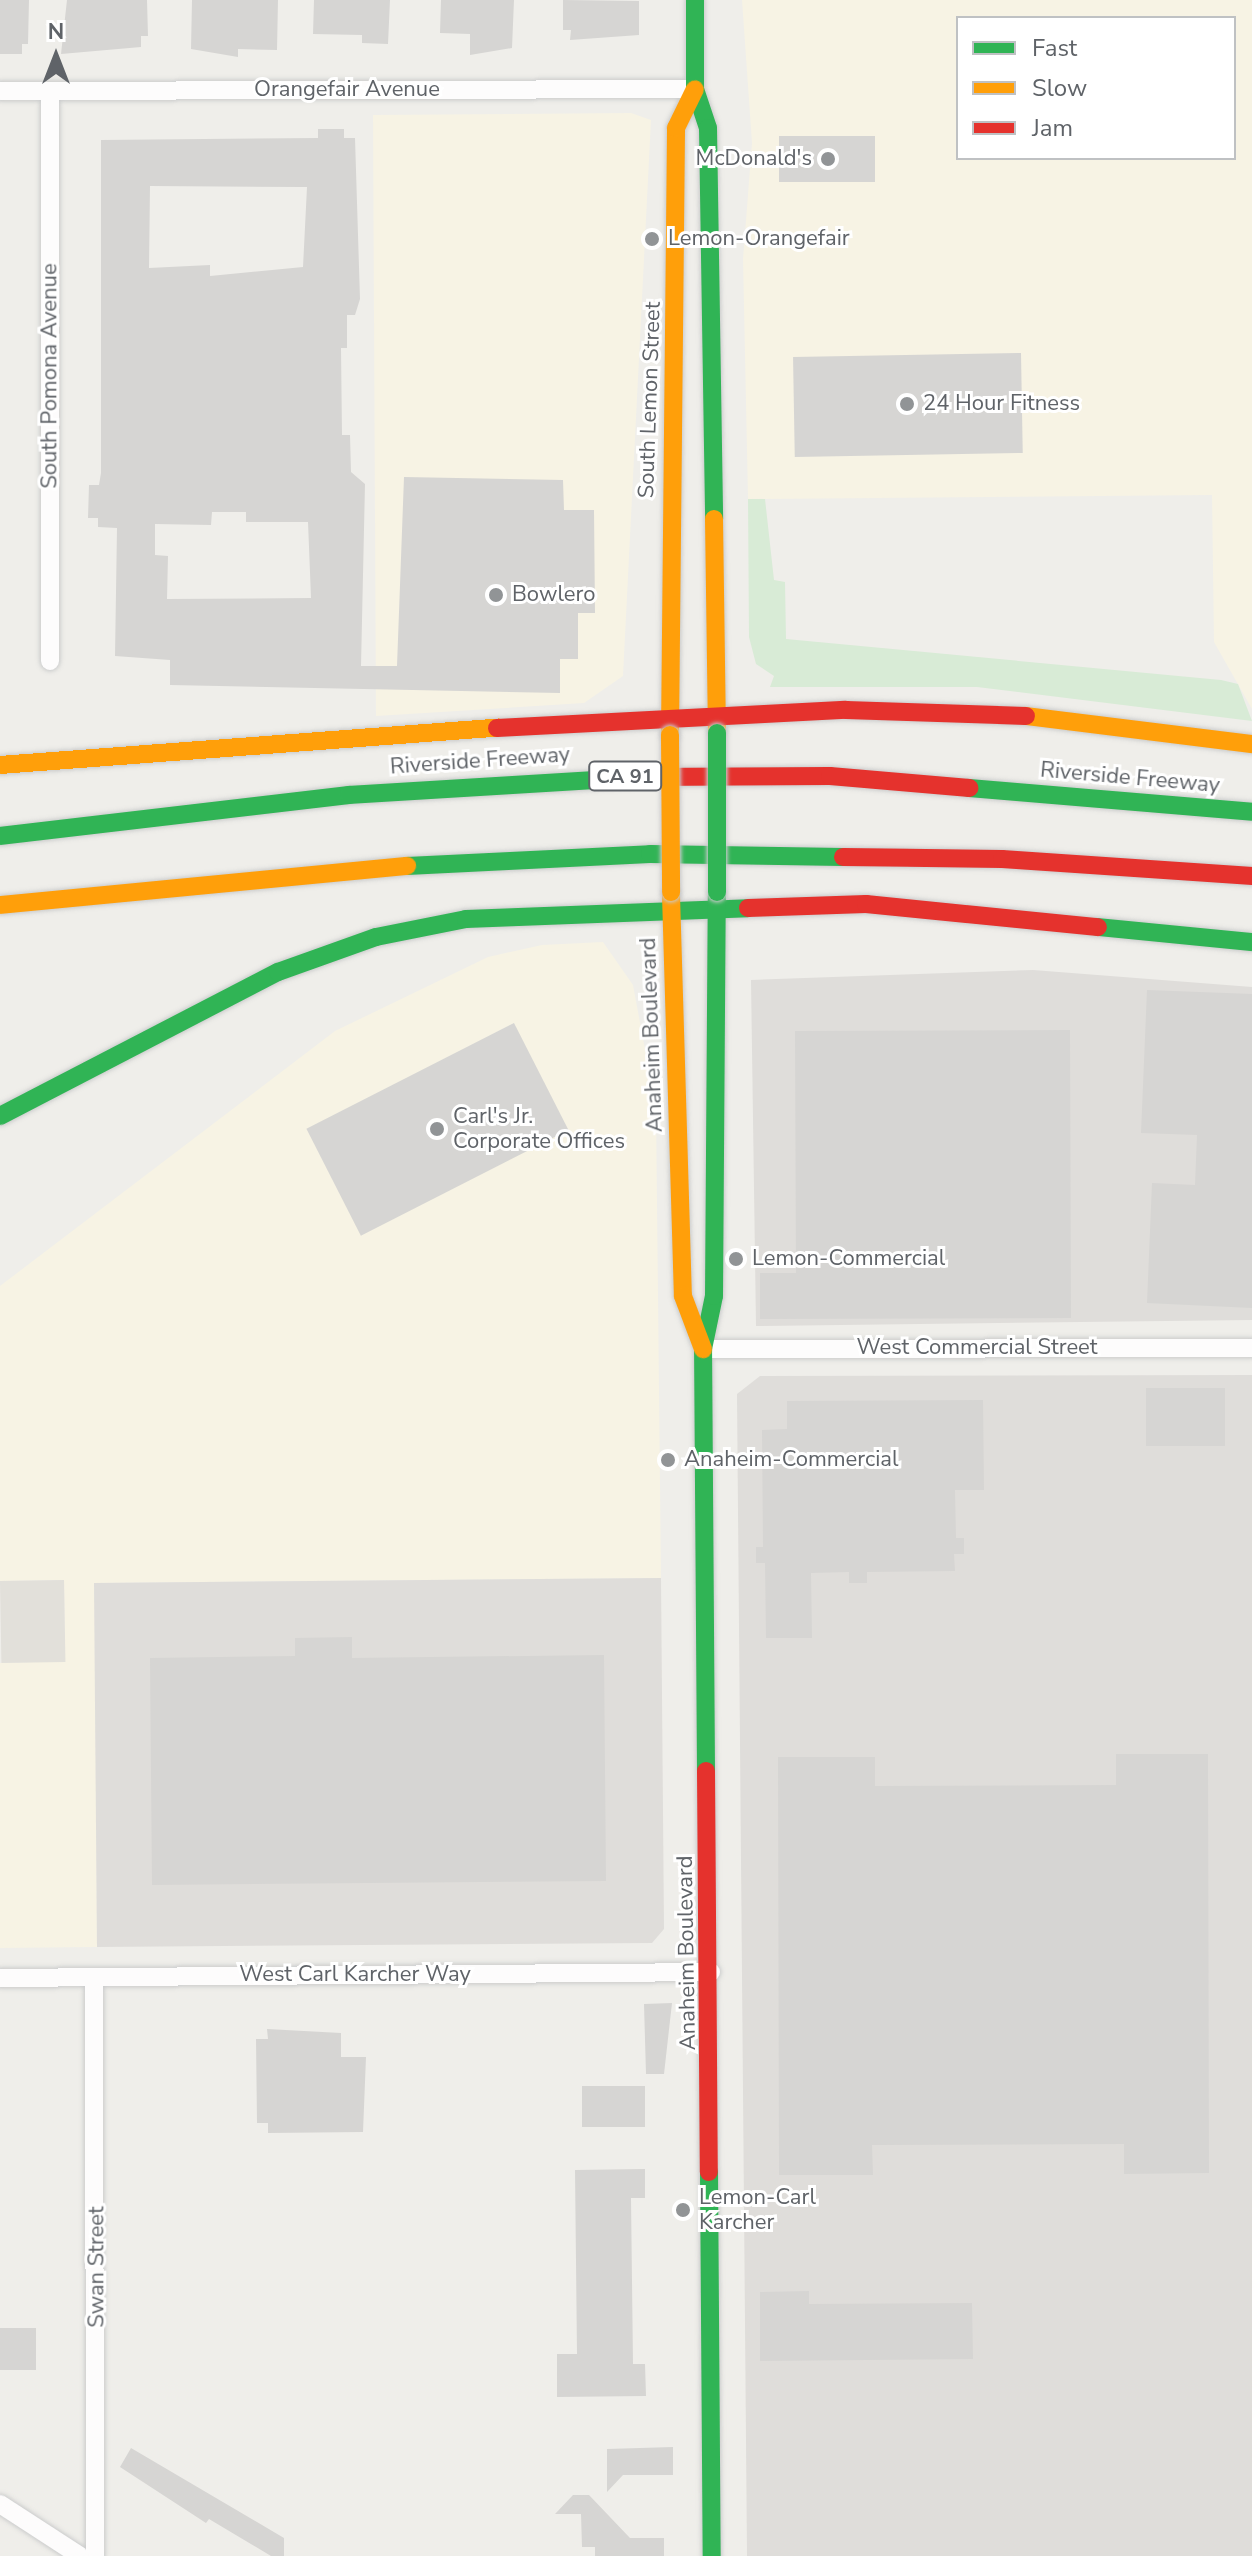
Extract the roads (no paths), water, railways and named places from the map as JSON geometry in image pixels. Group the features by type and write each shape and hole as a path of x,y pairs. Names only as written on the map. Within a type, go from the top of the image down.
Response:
{"main road":[{"name":"South Lemon Street","path":"695,0 695,89 708,128 717,724"},
{"name":"South Lemon Street","path":"671,726 676,128 695,89"},
{"path":"0,765 671,726 992,712 1252,744"},
{"name":"Anaheim Boulevard","path":"712,2556 711,1972 703,1349 714,1296 717,724"},
{"name":"Anaheim Boulevard","path":"671,726 671,900 683,1296 703,1349"},
{"name":"Riverside Freeway","path":"0,836 349,795 578,777 830,776 1252,812"},
{"path":"0,905 476,859 650,854 1002,859 1252,876"},
{"path":"0,1116 278,972 376,937 494,916 671,900 717,899 941,909 1252,942"}],"street":[{"name":"Orangefair Avenue","path":"0,91 695,89"},
{"name":"South Pomona Avenue","path":"50,91 50,661"},
{"name":"West Commercial Street","path":"703,1349 1252,1348"},
{"name":"West Carl Karcher Way","path":"0,1978 711,1972"},
{"name":"Swan Street","path":"94,1977 95,2556"},
{"path":"0,2504 80,2556"}],"place":[{"name":"McDonald's","path":"828,159"},
{"name":"Lemon-Orangefair","path":"652,239"},
{"name":"24 Hour Fitness","path":"907,404"},
{"name":"Bowlero","path":"496,595"},
{"name":"Carl's Jr. Corporate Offices","path":"437,1129"},
{"name":"Lemon-Commercial","path":"736,1259"},
{"name":"Anaheim-Commercial","path":"668,1460"},
{"name":"Lemon-Carl Karcher","path":"683,2210"}]}
